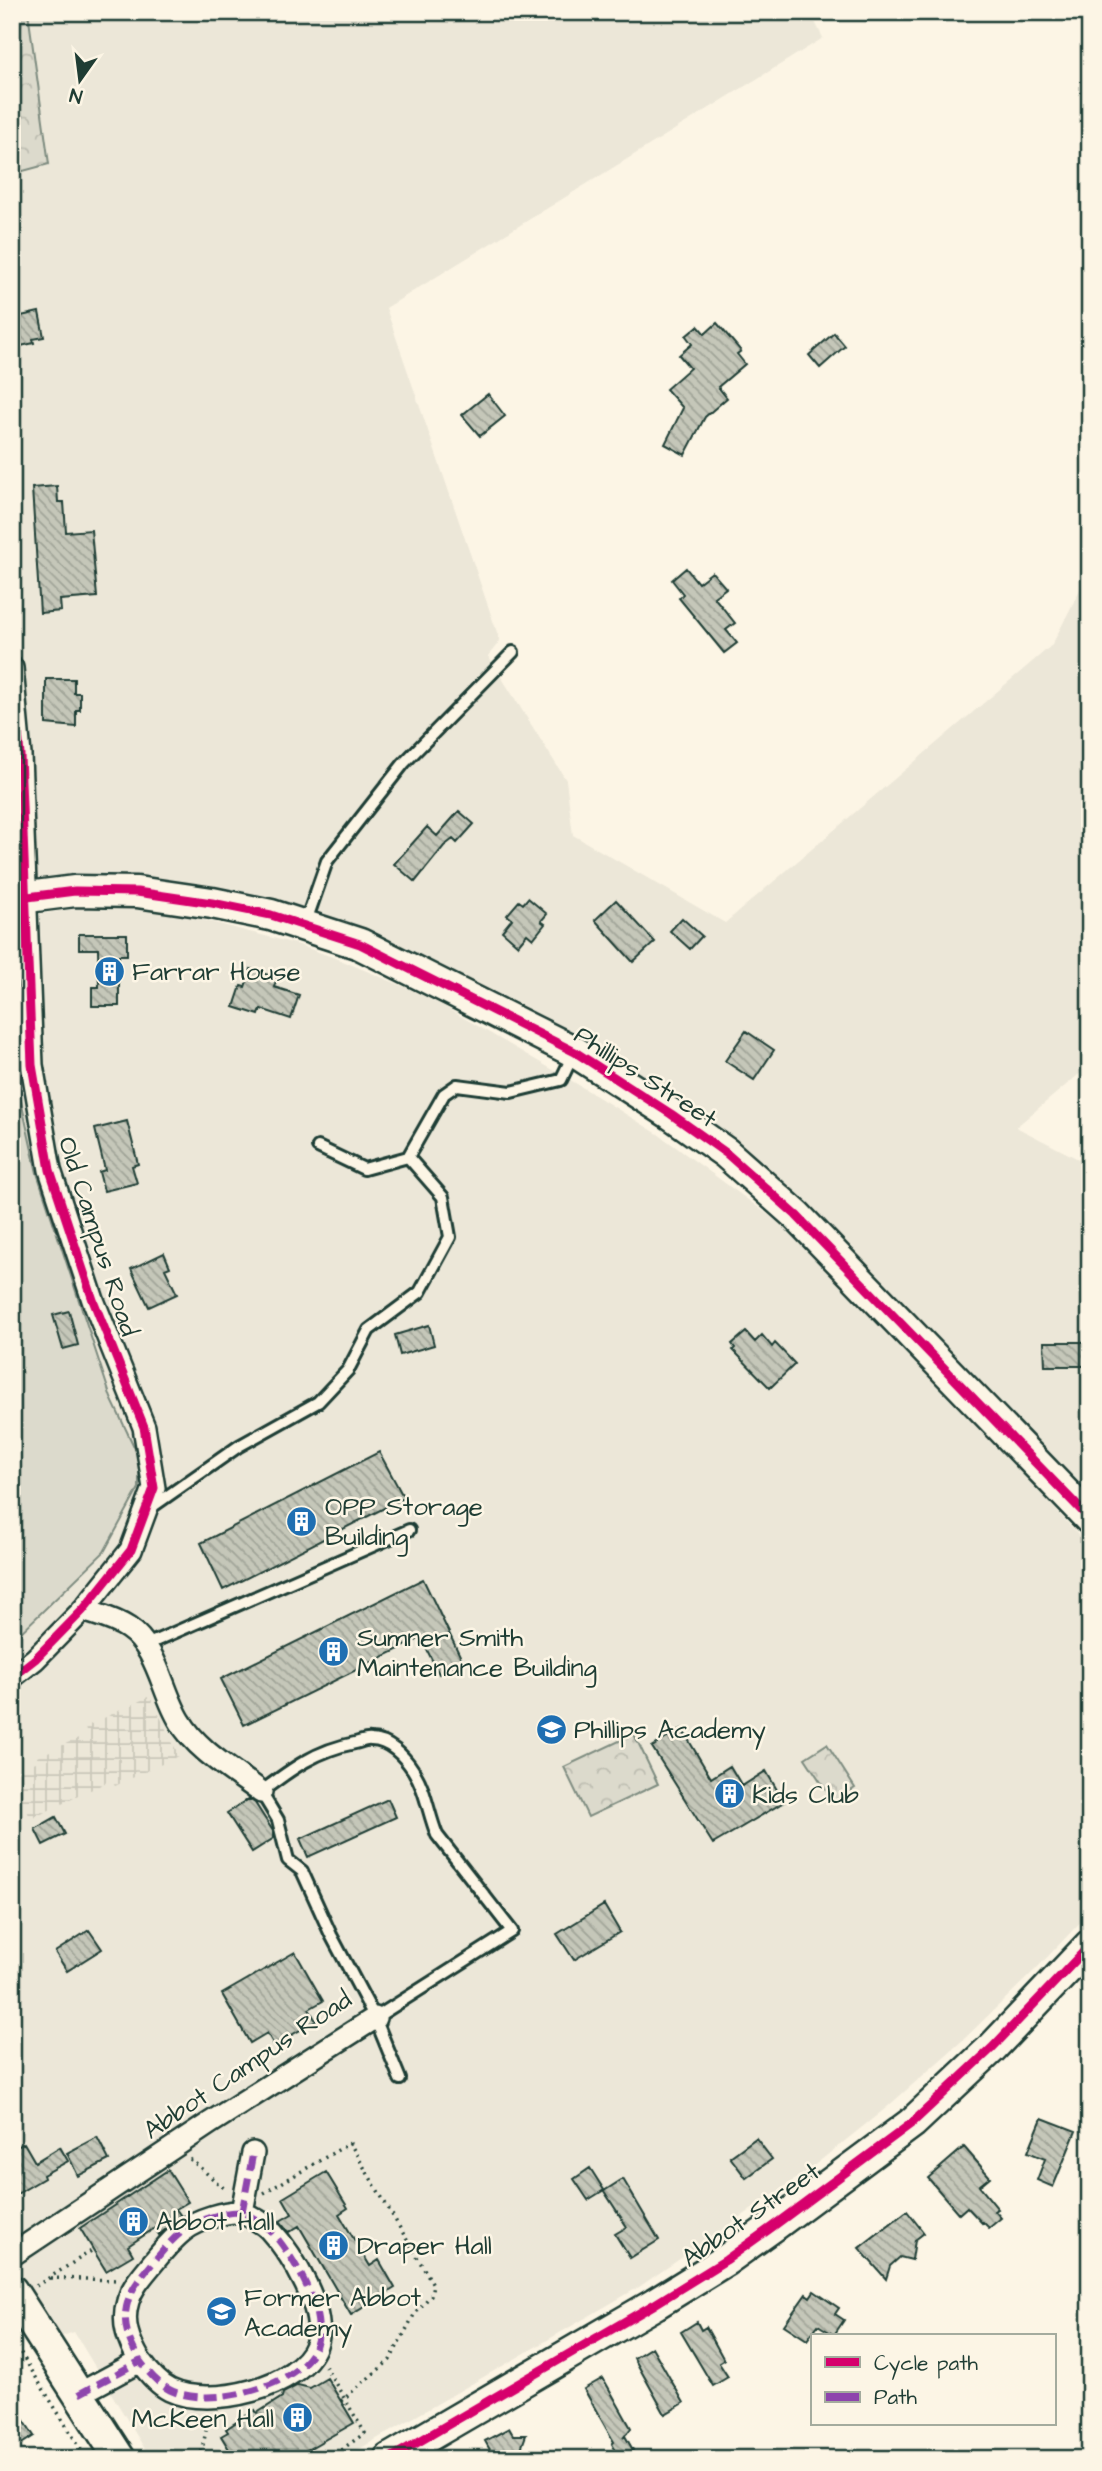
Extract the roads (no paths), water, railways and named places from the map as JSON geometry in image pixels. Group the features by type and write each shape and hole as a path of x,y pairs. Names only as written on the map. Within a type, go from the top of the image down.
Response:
{"street":[{"name":"Old Campus Road","path":"12,668 20,755 18,898 32,1065 50,1170 93,1300 144,1427 154,1488 131,1550 83,1610 35,1659 12,1677"},
{"name":"Phillips Street","path":"18,898 75,891 137,892 271,915 360,944 575,1052 726,1153 796,1215 1090,1519"},
{"name":"Abbot Campus Road","path":"83,1610 129,1628 146,1645 180,1722 197,1742 261,1792"},
{"name":"Abbot Street","path":"389,2459 655,2304 726,2260 772,2227 912,2123 992,2048 1090,1945"},
{"name":"Abbot Campus Road","path":"12,2255 175,2146 375,2018"},
{"path":"243,2208 253,2153"},
{"path":"243,2208 269,2229 292,2261 317,2310 318,2337 312,2352 293,2371 262,2389 220,2397 192,2397 170,2390 151,2375 127,2339 128,2301 139,2280 185,2229 209,2217 243,2208"},
{"path":"24,2288 79,2394 120,2459"},
{"path":"79,2394 140,2361"}],"lane":[{"path":"304,926 327,861 404,763 513,652"},
{"path":"318,1147 364,1169 408,1157 444,1094 457,1085 511,1092 561,1080 575,1052"},
{"path":"147,1510 239,1446 318,1402 348,1370 369,1330 420,1292 450,1237 443,1197 408,1157"},
{"path":"146,1645 410,1530"},
{"path":"261,1792 304,1760 339,1746 371,1740 387,1745 400,1754 414,1772 425,1794 437,1835 512,1931 375,2018 400,2079"},
{"name":"Abbot Campus Road","path":"261,1792 278,1820 288,1860 302,1871 375,2018"}],"place":[{"name":"Farrar House","path":"109,971"},
{"name":"OPP Storage Building","path":"302,1521"},
{"name":"Sumner Smith Maintenance Building","path":"334,1652"},
{"name":"Phillips Academy","path":"551,1729"},
{"name":"Kids Club","path":"729,1794"},
{"name":"Abbot Hall","path":"133,2221"},
{"name":"Draper Hall","path":"334,2245"},
{"name":"Former Abbot Academy","path":"221,2312"},
{"name":"McKeen Hall","path":"297,2418"}]}
